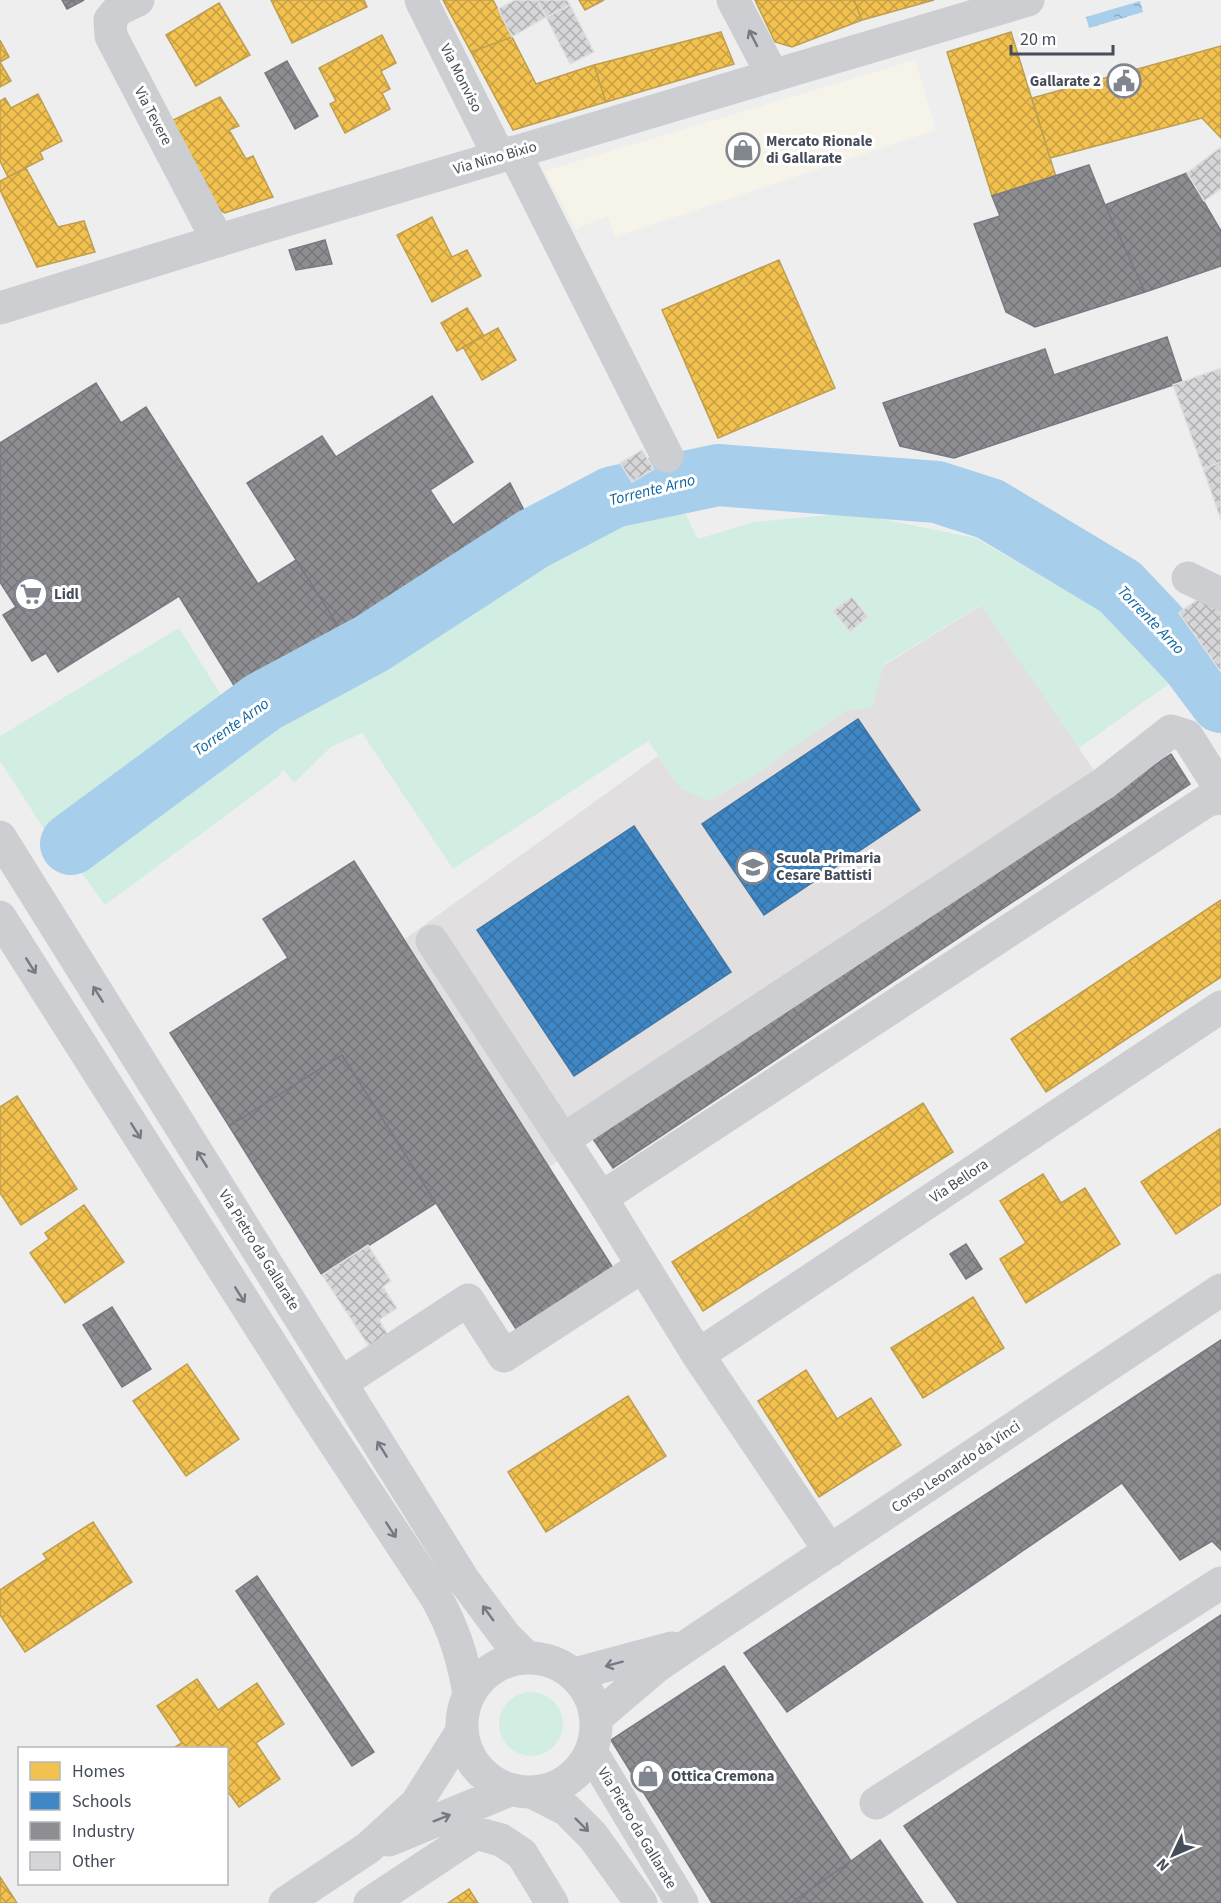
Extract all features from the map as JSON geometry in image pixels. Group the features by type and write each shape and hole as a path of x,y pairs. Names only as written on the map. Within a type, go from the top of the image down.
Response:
{"street":[{"name":"Via Tevere","path":"138,0 119,9 110,20 111,36 219,241"},
{"name":"Via Monviso","path":"421,0 667,456"},
{"path":"733,0 773,76"},
{"name":"Via Nino Bixio","path":"0,308 506,154 1029,0"},
{"path":"1188,578 1221,594"},
{"path":"567,1147 1103,783 1171,731 1187,736 1221,790"},
{"path":"601,1198 1208,800 1221,798"},
{"name":"Via Pietro da Gallarate","path":"0,837 463,1579 506,1637 526,1657"},
{"path":"0,917 303,1394 436,1597 446,1615 462,1656 469,1694"},
{"path":"432,941 601,1198 698,1355 830,1551"},
{"name":"Via Bellora","path":"698,1355 1221,1007"},
{"path":"341,1383 468,1300 504,1356 643,1266"},
{"name":"Corso Leonardo da Vinci","path":"596,1718 656,1667 691,1643 1221,1290"},
{"path":"876,1803 1221,1583"},
{"name":"Corso Leonardo da Vinci","path":"575,1674 691,1643"},
{"path":"368,1848 522,1792 568,1782 592,1753 598,1730 595,1706 590,1693 575,1674 555,1662 526,1657 503,1662 489,1670 469,1694 462,1716 462,1731 471,1760 488,1779 522,1792 567,1810 593,1836 641,1903"},
{"path":"285,1903 368,1848 416,1804 462,1731"},
{"name":"Via Pietro da Gallarate","path":"592,1753 682,1903"},
{"path":"370,1903 476,1833 501,1840 522,1854 552,1903"}],"shaded area":[{"name":"Mercato Rionale di Gallarate","path":"915,60 936,130 615,237 608,216 576,229 544,171"},
{"name":"Scuola Primaria Cesare Battisti","path":"982,605 1110,794 549,1167 405,939 658,756 682,789"}],"green space":[{"path":"680,503 698,539 754,522 851,513 976,538 1102,612 1170,683 1079,748 981,605 884,664 872,708 847,710 752,777 709,801 681,789 648,741 453,869 362,733 331,747 294,783 283,769 278,777 105,905 76,865 254,732 444,625 563,547"},
{"path":"179,628 230,709 46,832 0,761 0,736"},
{"path":"531,1692 549,1698 557,1706 563,1724 557,1742 549,1750 531,1756 513,1750 505,1742 499,1724 505,1706 513,1698"}],"water":[{"path":"1140,1 1143,12 1089,28 1086,17"}],"building: Homes":[{"path":"271,0 364,0 367,7 292,43"},
{"path":"443,0 493,0 512,37 471,52"},
{"path":"579,0 604,0 585,10"},
{"path":"755,0 854,0 862,20 792,47 775,42"},
{"path":"854,0 934,0 862,20"},
{"path":"219,3 250,55 196,86 166,35"},
{"path":"721,32 734,64 606,102 594,65"},
{"path":"1011,32 1056,177 992,196 947,52"},
{"path":"382,35 396,63 381,71 390,89 382,93 390,109 345,133 330,104 336,101 319,68"},
{"path":"512,37 536,84 594,65 606,102 513,130 471,52"},
{"path":"0,40 9,57 0,62"},
{"path":"1221,46 1221,138 1202,118 1050,158 1032,98"},
{"path":"0,62 11,81 0,87"},
{"path":"38,94 62,141 40,152 43,159 8,177 0,161 0,101 5,98 11,108"},
{"path":"220,97 239,126 229,130 246,159 253,156 273,197 225,213 215,207 171,121"},
{"path":"26,168 58,227 84,221 95,252 37,267 0,190 0,181"},
{"path":"432,217 452,257 467,250 481,276 432,302 397,235"},
{"path":"779,260 835,388 718,438 662,310"},
{"path":"467,308 484,336 457,351 441,323"},
{"path":"498,328 516,360 482,380 463,347"},
{"path":"1221,900 1221,977 1046,1092 1011,1039"},
{"path":"17,1096 77,1189 21,1225 0,1193 0,1107"},
{"path":"923,1103 953,1152 703,1311 672,1262"},
{"path":"1220,1129 1221,1204 1176,1234 1141,1182"},
{"path":"1043,1174 1061,1203 1085,1188 1120,1244 1026,1303 1000,1259 1026,1243 1000,1201"},
{"path":"84,1205 124,1262 65,1303 30,1253 49,1239 45,1233"},
{"path":"973,1297 1004,1348 923,1398 891,1348"},
{"path":"187,1364 239,1439 186,1476 133,1401"},
{"path":"806,1370 837,1419 871,1398 901,1445 819,1497 758,1401"},
{"path":"628,1396 666,1456 546,1532 508,1472"},
{"path":"93,1522 132,1582 25,1652 0,1615 0,1590 47,1559 43,1554"},
{"path":"197,1679 218,1710 257,1683 284,1724 256,1743 280,1779 239,1807 228,1792 228,1747 175,1747 182,1743 157,1706"},
{"path":"0,1877 17,1903 0,1903"},
{"path":"469,1889 478,1903 448,1903"}],"building: Schools":[{"path":"858,719 920,810 764,915 702,824"},
{"path":"634,826 731,972 574,1076 477,930"}],"building: Industry":[{"path":"62,0 84,0 67,9"},
{"path":"287,61 318,116 295,129 265,73"},
{"path":"1089,165 1145,292 1035,327 1006,312 974,224 1000,216 992,196"},
{"path":"1187,173 1221,231 1221,266 1145,292 1105,205"},
{"path":"325,240 332,264 296,270 289,250"},
{"path":"1167,337 1182,382 954,458 900,446 883,403 1045,349 1054,375"},
{"path":"96,383 121,423 146,407 258,584 296,560 344,635 243,700 179,596 58,672 46,653 32,661 3,615 16,607 0,582 0,443"},
{"path":"432,396 473,462 430,490 453,525 510,483 527,516 344,635 247,483 322,436 336,457"},
{"path":"1171,754 1190,784 613,1168 593,1139"},
{"path":"354,861 613,1268 516,1329 342,1055 229,1126 170,1033 288,958 263,919"},
{"path":"342,1055 436,1203 322,1275 229,1126"},
{"path":"966,1244 982,1269 966,1279 950,1254"},
{"path":"112,1307 151,1369 122,1387 83,1325"},
{"path":"1221,1340 1221,1550 1212,1541 1180,1560 1122,1483 787,1712 744,1653"},
{"path":"257,1576 374,1752 352,1766 236,1591"},
{"path":"1221,1615 1221,1903 958,1903 904,1826"},
{"path":"724,1666 851,1861 791,1903 712,1903 611,1740"},
{"path":"880,1840 923,1903 791,1903 851,1861"}],"building: Other":[{"path":"515,0 537,0 546,17 512,37 498,9"},
{"path":"537,0 567,0 570,5 546,17"},
{"path":"570,5 594,52 570,64 546,17"},
{"path":"1221,147 1221,189 1204,201 1187,173"},
{"path":"1221,368 1221,462 1203,469 1173,385"},
{"path":"642,450 654,469 632,482 620,463"},
{"path":"1221,462 1221,520 1203,469"},
{"path":"852,597 868,617 850,632 833,611"},
{"path":"1199,598 1221,607 1221,672 1179,613"},
{"path":"368,1245 391,1281 383,1287 397,1308 379,1320 389,1336 370,1348 322,1275"}],"waterway":[{"name":"Torrente Arno","path":"71,844 263,702 371,644 533,539 613,497 718,475 937,492 990,509 1120,587 1191,662 1221,702"}],"place":[{"name":"Gallarate 2","path":"1124,81"},
{"name":"Mercato Rionale di Gallarate","path":"743,150"},
{"name":"Lidl","path":"31,594"},
{"name":"Scuola Primaria Cesare Battisti","path":"753,867"},
{"name":"Ottica Cremona","path":"648,1776"}]}
